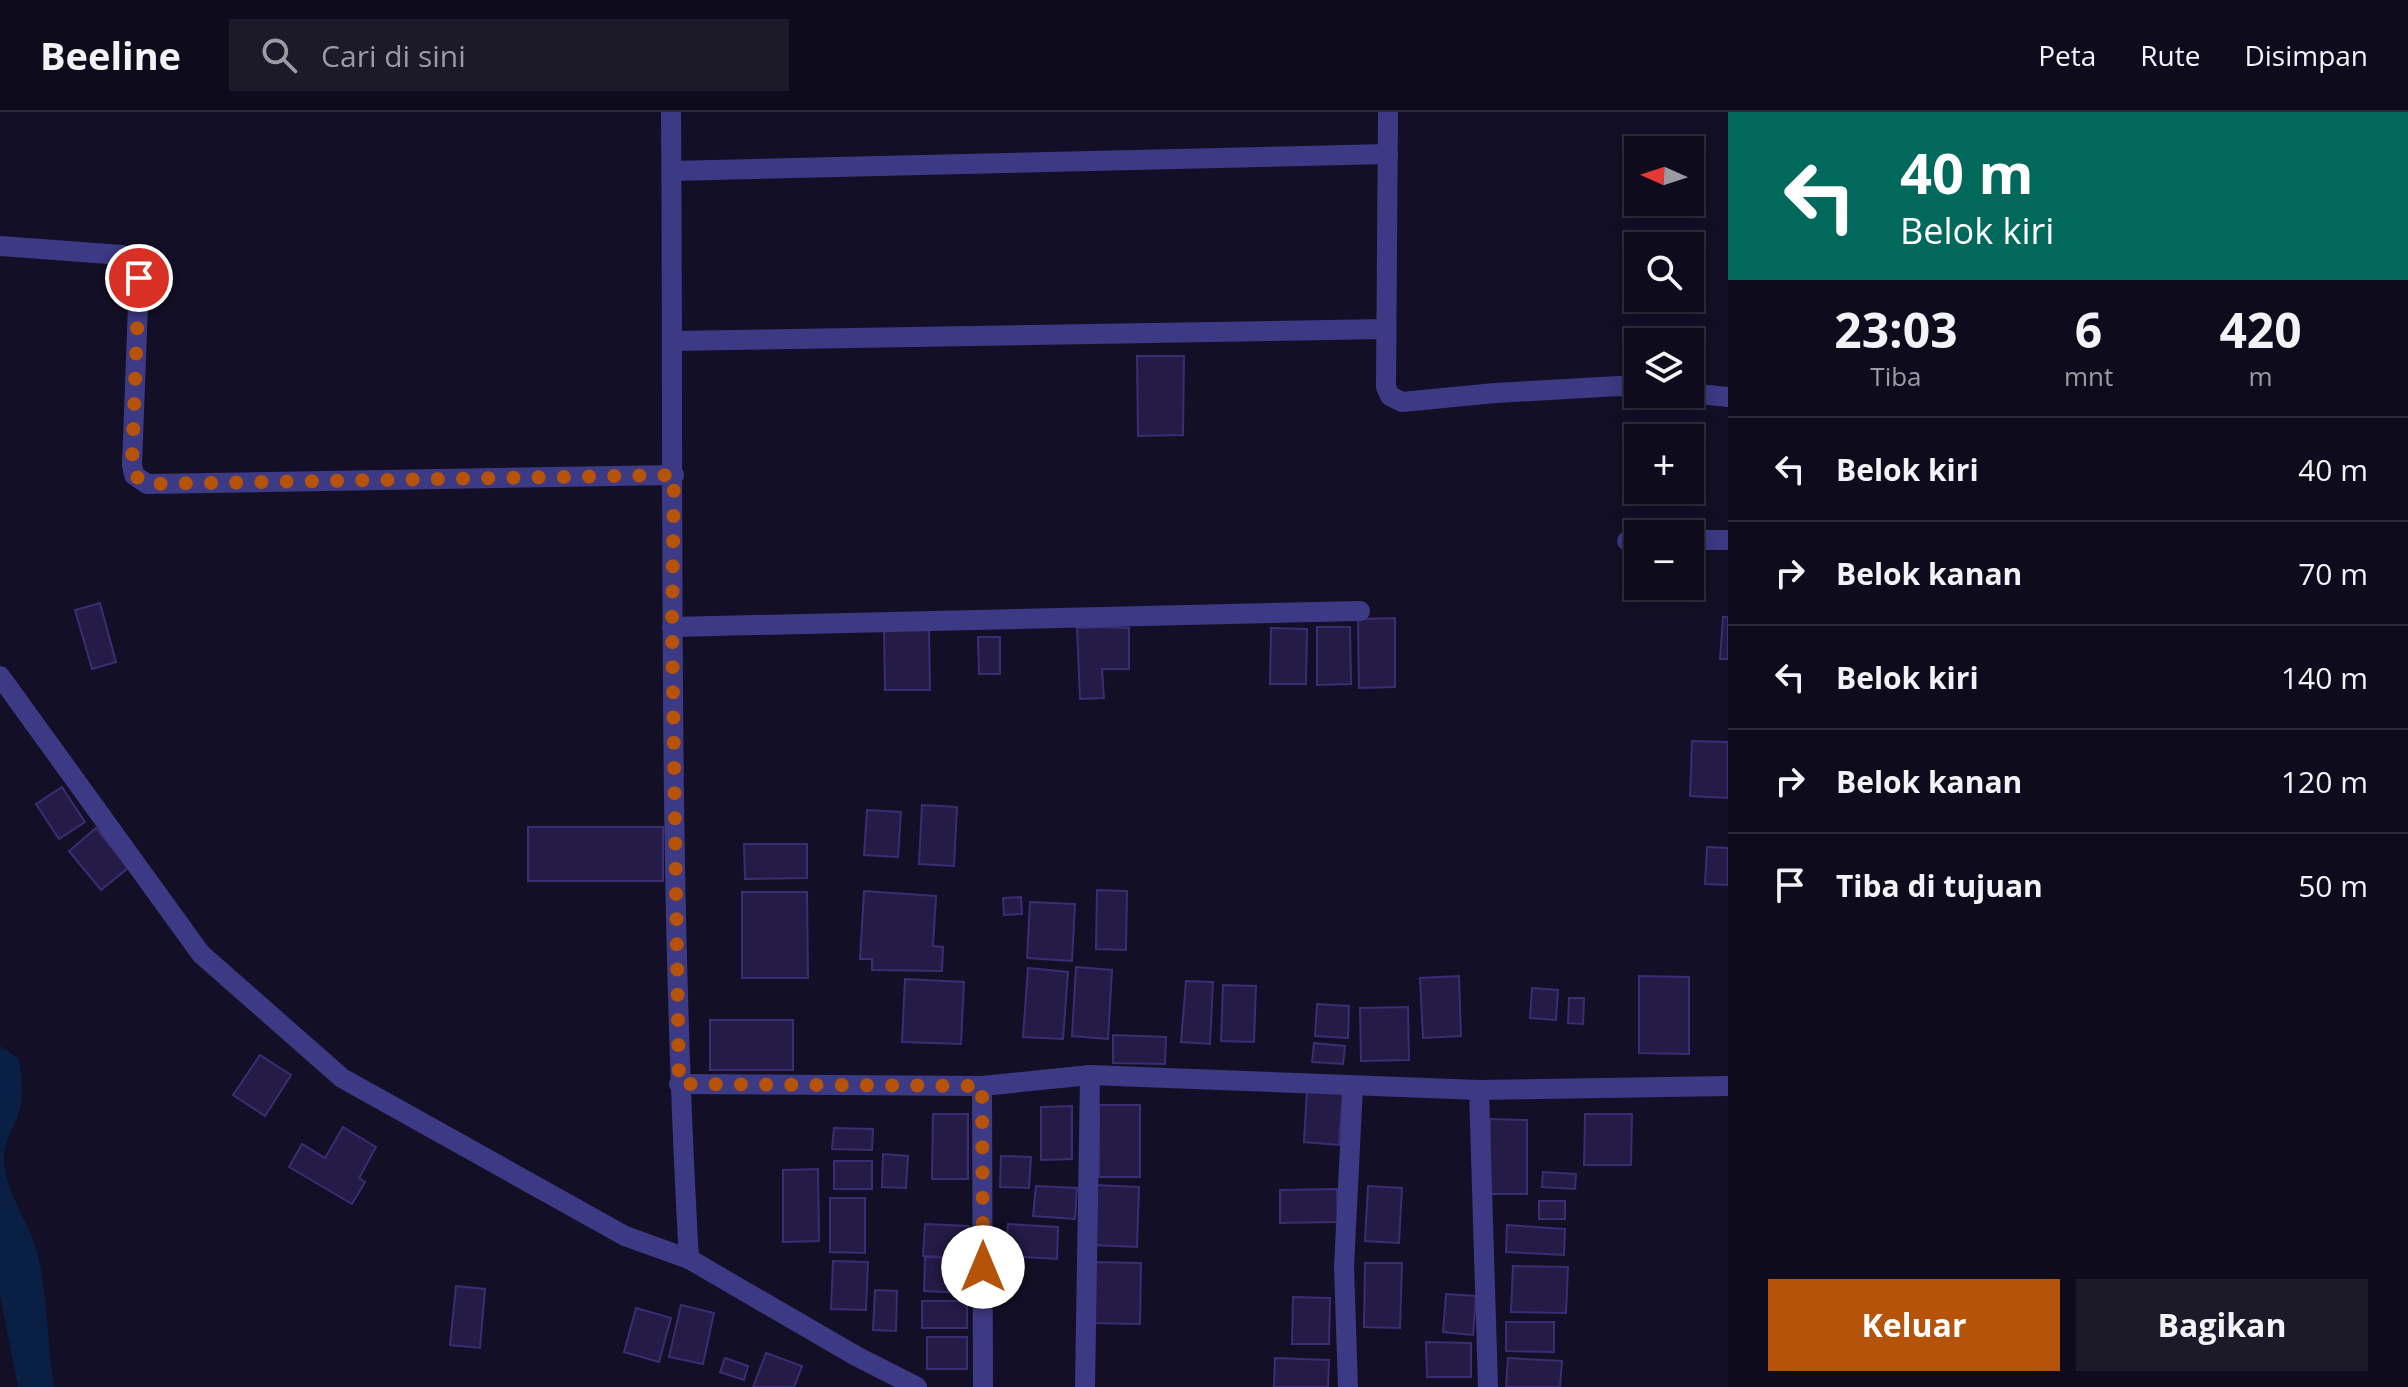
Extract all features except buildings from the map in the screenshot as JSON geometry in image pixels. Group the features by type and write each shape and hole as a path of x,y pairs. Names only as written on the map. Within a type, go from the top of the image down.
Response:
{"street":[{"path":"671,112 672,627 679,1084 689,1259"},
{"path":"1388,112 1386,387 1390,396 1402,402 1624,386"},
{"path":"672,171 1388,154"},
{"path":"0,246 122,255 136,263 139,278 132,465 134,475 147,484 674,475"},
{"path":"673,341 1386,329"},
{"path":"1704,394 1728,397"},
{"path":"1704,540 1728,540"},
{"path":"672,627 1360,611"},
{"path":"0,676 201,954 342,1078 625,1236 689,1259 856,1356 917,1387"},
{"path":"679,1084 982,1086 1090,1075 1479,1090 1728,1086"},
{"path":"1085,1387 1090,1075"},
{"path":"982,1086 983,1387"},
{"path":"1348,1387 1344,1267 1353,1086"},
{"path":"1479,1090 1488,1387"}],"water":[{"path":"0,1046 19,1059 21,1102 6,1146 5,1172 37,1252 54,1387 18,1387 0,1295"}],"route":[{"path":"139,278 132,465 134,475 147,484 674,475 672,627 679,1084 982,1086 983,1267"}]}
